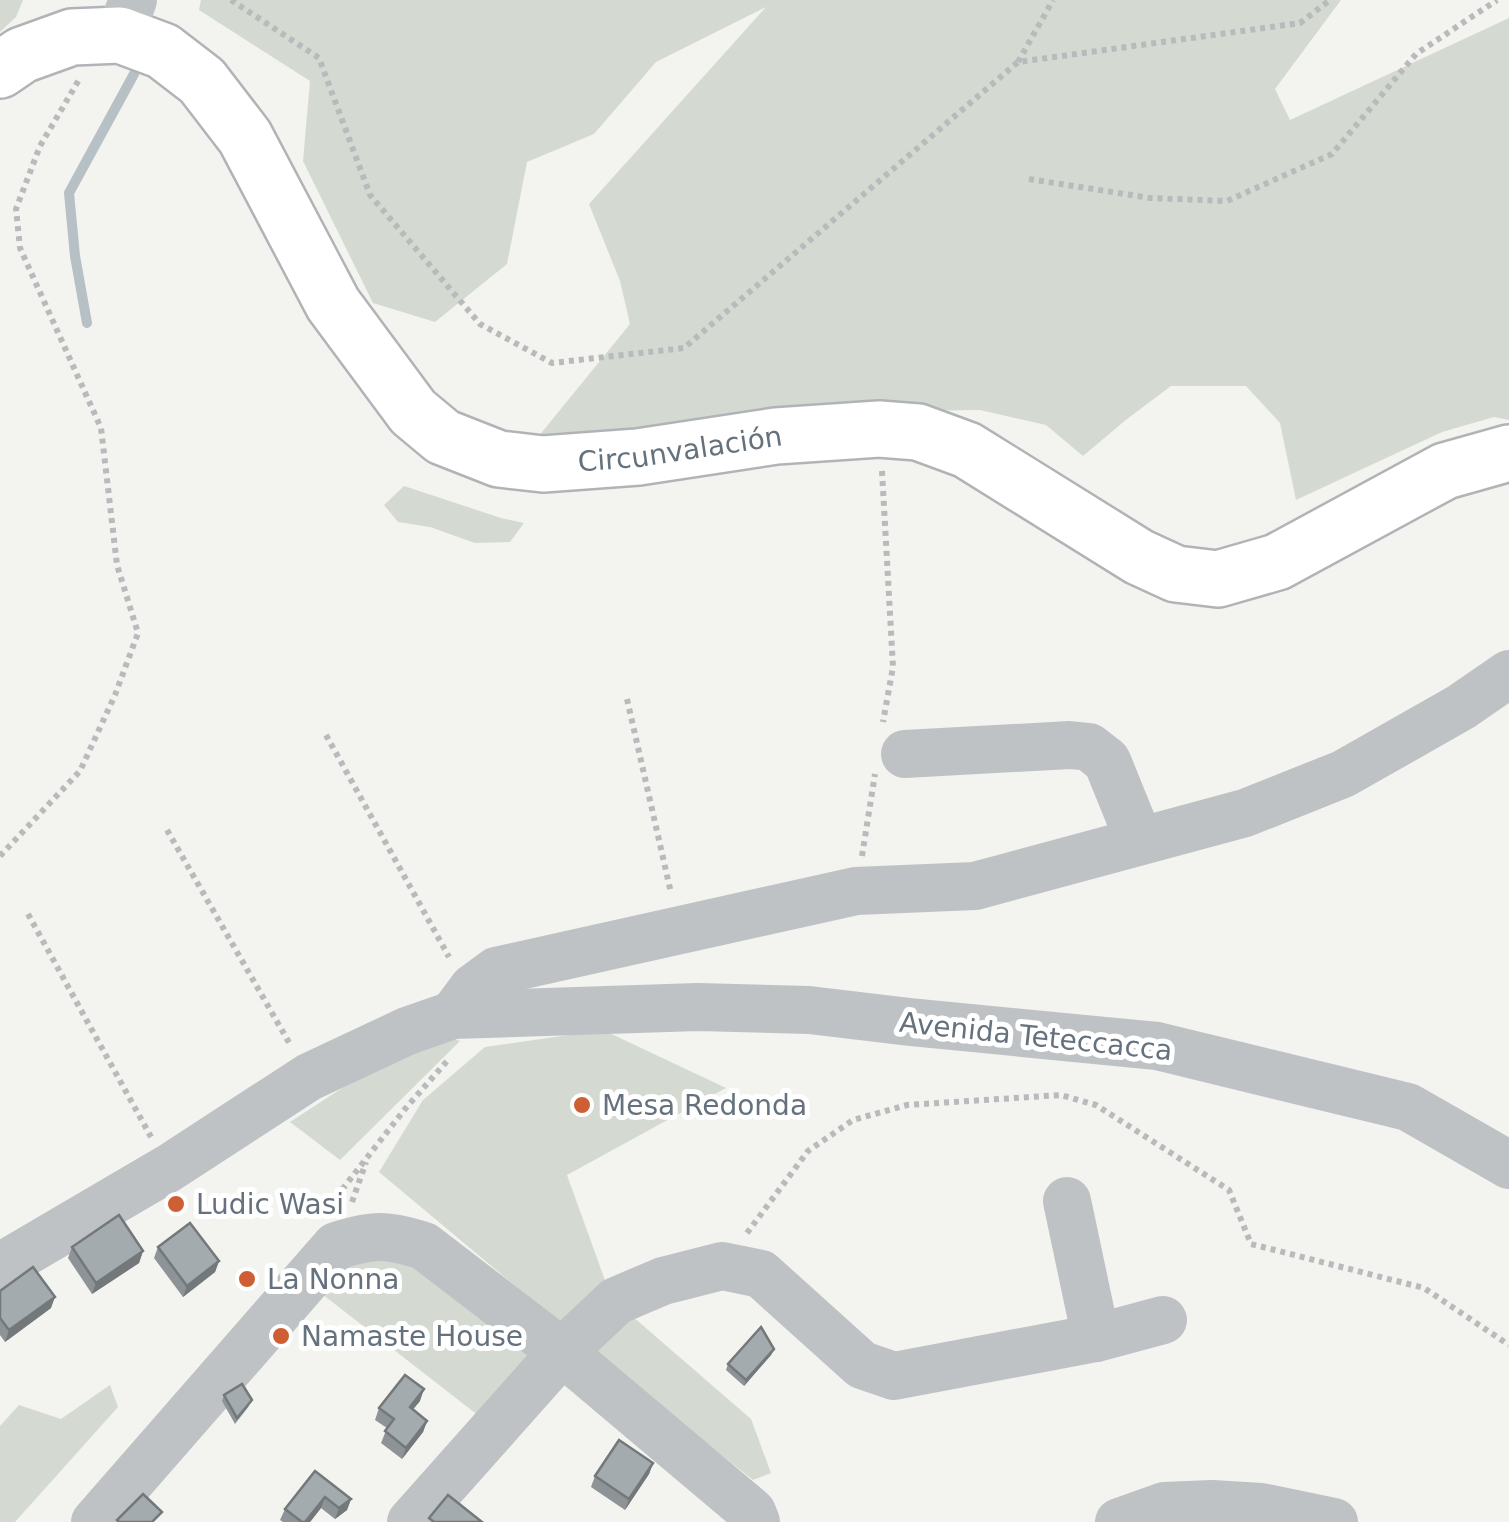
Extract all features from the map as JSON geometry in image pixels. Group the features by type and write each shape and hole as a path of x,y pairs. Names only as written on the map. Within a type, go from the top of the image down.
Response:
{"highway":[{"name":"Circunvalación","path":"0,70 22,55 72,38 113,35 163,51 202,81 246,137 333,304 413,412 443,437 499,459 543,464 638,457 776,436 879,429 918,432 967,450 1140,557 1176,574 1218,579 1277,562 1445,470 1509,453"}],"street":[{"path":"0,1268 169,1168 309,1077 407,1031 453,1016 473,988 496,972 856,891 975,886 1245,812 1343,774 1461,707 1509,674"},
{"path":"888,750 1089,747 1107,761 1138,840"},
{"name":"Avenida Teteccacca","path":"453,1016 698,1006 809,1010 1157,1046 1408,1108 1509,1165"},
{"path":"1066,1201 1096,1338"},
{"path":"95,1522 336,1246 366,1236 398,1237 424,1246 562,1352 752,1512 756,1522"},
{"path":"412,1522 562,1352 616,1301 664,1280 722,1266 760,1274 862,1365 894,1376 1096,1338 1163,1320"},
{"path":"1119,1522 1164,1506 1212,1504 1261,1507 1334,1522"}],"path":[{"path":"231,0 319,58 370,195 480,324 552,363 684,348 1018,62 1053,0"},
{"path":"1018,62 1300,23 1330,0"},
{"path":"1029,178 1150,198 1226,201 1332,154 1416,54 1497,0"},
{"path":"0,856 80,770 138,633 116,565 101,428 20,248 16,210 40,146 113,35"},
{"path":"856,891 888,750 893,666 882,470"},
{"path":"627,699 680,930"},
{"path":"326,735 448,957"},
{"path":"167,830 309,1077"},
{"path":"28,914 169,1168"}],"shaded area":[{"path":"0,0 23,0 16,17 0,32"},
{"path":"201,0 1341,0 1275,89 1290,120 1509,18 1509,420 1494,417 1442,432 1296,500 1280,423 1246,386 1171,386 1083,456 1046,425 980,410 900,411 525,453 630,324 620,281 589,204 766,7 656,62 594,134 527,162 507,264 435,322 373,303 303,161 310,81 199,10"},
{"path":"404,486 524,523 510,542 475,543 430,527 398,522 384,505"},
{"path":"603,1030 726,1088 567,1175 606,1283 562,1325 379,1172 423,1100 485,1047"},
{"path":"441,1035 460,1041 340,1160 290,1122 407,1046"},
{"path":"383,1259 424,1263 538,1354 479,1416 313,1287 348,1263"},
{"path":"632,1316 751,1419 771,1473 753,1480 587,1348"},
{"path":"110,1385 118,1407 15,1522 0,1522 0,1426 19,1405 61,1419"}],"building":[{"path":"119,1215 143,1251 96,1283 72,1247"},
{"path":"190,1223 219,1261 187,1286 158,1247"},
{"path":"33,1267 55,1297 9,1330 0,1318 0,1291"},
{"path":"761,1327 774,1349 746,1380 728,1364"},
{"path":"405,1375 424,1389 410,1407 427,1421 406,1448 385,1431 394,1419 379,1408"},
{"path":"242,1384 252,1400 237,1418 224,1395"},
{"path":"619,1440 653,1463 629,1499 595,1476"},
{"path":"315,1471 351,1499 339,1508 325,1497 302,1522 285,1509"},
{"path":"143,1494 162,1512 152,1522 119,1522 117,1520"},
{"path":"448,1495 482,1522 434,1522 429,1518"}],"waterway":[{"path":"87,323 69,193 134,74"}],"place":[{"name":"Mesa Redonda","path":"582,1105"},
{"name":"Ludic Wasi","path":"176,1204"},
{"name":"La Nonna","path":"247,1279"},
{"name":"Namaste House","path":"281,1336"}]}
